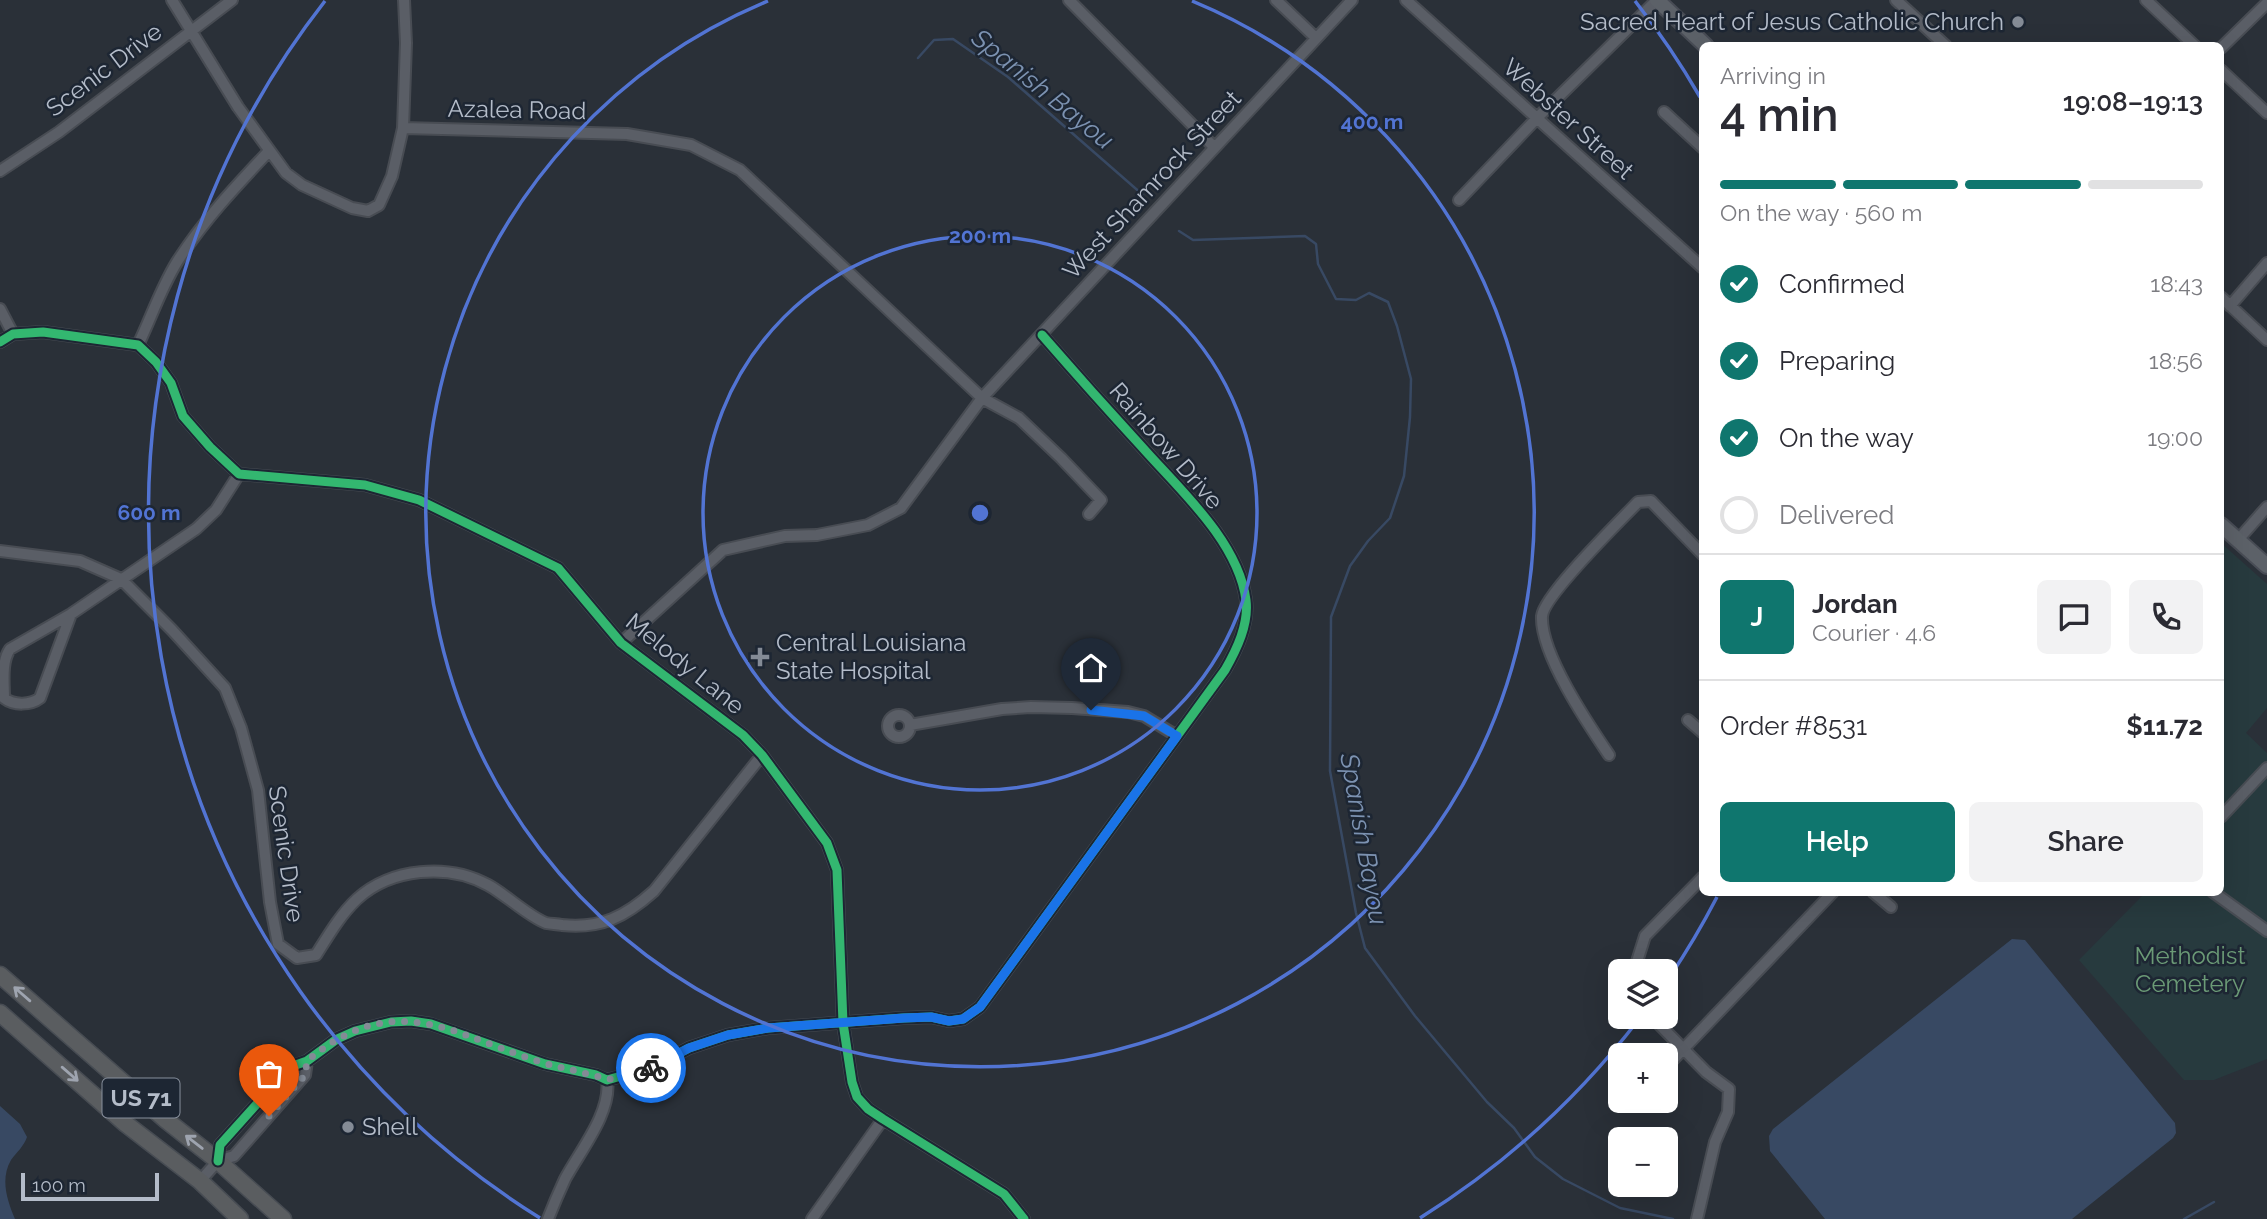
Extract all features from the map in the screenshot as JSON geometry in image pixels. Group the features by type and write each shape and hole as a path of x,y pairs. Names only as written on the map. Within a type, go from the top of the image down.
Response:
{"highway":[{"name":"US 71","path":"0,975 282,1219"},
{"name":"US 71","path":"0,1013 126,1124 200,1181 240,1219"}],"main road":[{"path":"1657,0 1702,42"},
{"path":"2224,528 2267,566"}],"street":[{"path":"172,0 238,107 286,173 302,185 352,208 368,211 379,205 392,176 402,128 406,89 404,0"},
{"name":"Scenic Drive","path":"0,172 59,132 232,0"},
{"path":"1069,0 1214,146"},
{"path":"1276,0 1317,38"},
{"name":"West Shamrock Street","path":"621,643 723,550 785,536 817,535 868,525 901,508 982,398 1352,0"},
{"name":"Webster Street","path":"1406,0 1699,264"},
{"path":"1458,200 1657,0"},
{"path":"1896,0 1942,42"},
{"path":"2146,0 2191,42"},
{"path":"2224,45 2267,3"},
{"path":"2224,73 2267,113"},
{"path":"1664,113 1699,144"},
{"name":"Azalea Road","path":"402,128 627,134 691,145 719,157 740,170 982,398 1019,418 1101,500 1089,514"},
{"path":"138,345 176,265 201,227 221,201 269,151"},
{"path":"2230,306 2267,264"},
{"path":"2224,300 2267,340"},
{"path":"0,309 13,334"},
{"path":"0,341 13,334 43,332 138,345 156,362 171,383 183,416 210,447 239,474 216,510 196,529 71,614 10,649 5,656 4,698 9,702 33,703 40,698 71,614"},
{"name":"Rainbow Drive","path":"607,1080 653,1067 689,1048 728,1035 768,1028 904,1018 931,1017 949,1021 963,1019 980,1007 1225,670 1237,648 1244,626 1246,601 1229,552 1205,518 1042,335"},
{"name":"Melody Lane","path":"239,474 365,485 419,500 558,568 621,643 743,735 827,843 837,870 843,1023 852,1082 857,1097 883,1119 1004,1194 1024,1219"},
{"path":"1609,755 1566,687 1545,638 1542,614 1552,594 1638,502 1651,500 1699,551"},
{"path":"2238,540 2267,507"},
{"name":"Scenic Drive","path":"0,551 80,561 121,579 225,688 241,728 258,790 270,902 278,944 297,958 316,955 333,928 358,898 389,878 425,872 461,874 487,884 546,923 576,926 608,922 634,909 654,891 761,755"},
{"path":"910,724 1002,709 1072,708 1128,712 1144,716 1177,736"},
{"path":"1688,720 1699,730"},
{"path":"2224,814 2267,768"},
{"path":"1638,959 1645,936 1699,881"},
{"path":"1678,1054 1829,896"},
{"path":"1878,896 1891,907"},
{"path":"2219,896 2267,930"},
{"path":"218,1161 220,1145 290,1067 307,1061 338,1039 355,1031 391,1022 411,1021 440,1026 545,1064 607,1080 609,1093 601,1116 564,1181 548,1219"},
{"path":"1664,1029 1706,1072 1729,1089 1728,1112 1715,1142 1697,1219"},
{"path":"200,1181 218,1161 234,1156 305,1075 307,1061"},
{"path":"812,1219 883,1119"}],"green space":[{"name":"Methodist Cemetery","path":"2224,546 2267,584 2267,708 2246,733 2267,753 2267,1059 2214,1080 2184,1080 2079,960 2142,896 2224,896"}],"water":[{"path":"2012,939 2025,940 2175,1123 2176,1133 2173,1138 2072,1219 1825,1219 1770,1151 1769,1136 1773,1129"},
{"path":"0,1106 20,1124 27,1137 11,1160 6,1175 7,1197 15,1219 0,1219"}],"waterway":[{"name":"Spanish Bayou","path":"918,58 934,40 953,39 1008,77 1143,195"},
{"name":"Spanish Bayou","path":"1179,231 1193,240 1305,236 1316,244 1318,264 1336,299 1356,300 1369,293 1388,302 1411,379 1404,476 1390,518 1368,541 1350,566 1331,617 1330,771 1365,948 1415,1016 1487,1102 1514,1128 1535,1157 1563,1179 1620,1208 1673,1219"},
{"name":"Spanish Bayou","path":"2184,1219 2214,1202"}],"cycle path":[{"path":"0,342 13,334 43,332 138,345 156,362 171,383 183,416 210,447 239,474 365,485 419,500 558,568 621,643 743,735 762,755 827,843 837,870 843,1023 852,1082 857,1097 883,1119 1004,1194 1024,1219"},
{"path":"218,1161 220,1145 290,1067 307,1061 337,1039 355,1031 391,1022 431,1024 545,1064 607,1080 653,1067 689,1048 728,1035 768,1028 903,1018 931,1017 949,1021 963,1019 980,1007 1225,670 1238,645 1246,618 1246,600 1241,578 1232,557 1205,517 1042,335"}],"way so far":[{"path":"269,1116 305,1075 307,1061 322,1049 355,1031 391,1022 431,1024 545,1064 607,1080 651,1068"}],"place":[{"name":"Sacred Heart of Jesus Catholic Church","path":"2018,22"},
{"name":"Central Louisiana State Hospital","path":"760,657"},
{"name":"Shell","path":"348,1127"}],"route":[{"path":"651,1068 689,1048 728,1035 768,1028 904,1018 931,1017 949,1021 963,1019 980,1007 1177,736 1144,716 1128,712 1091,710"}]}
